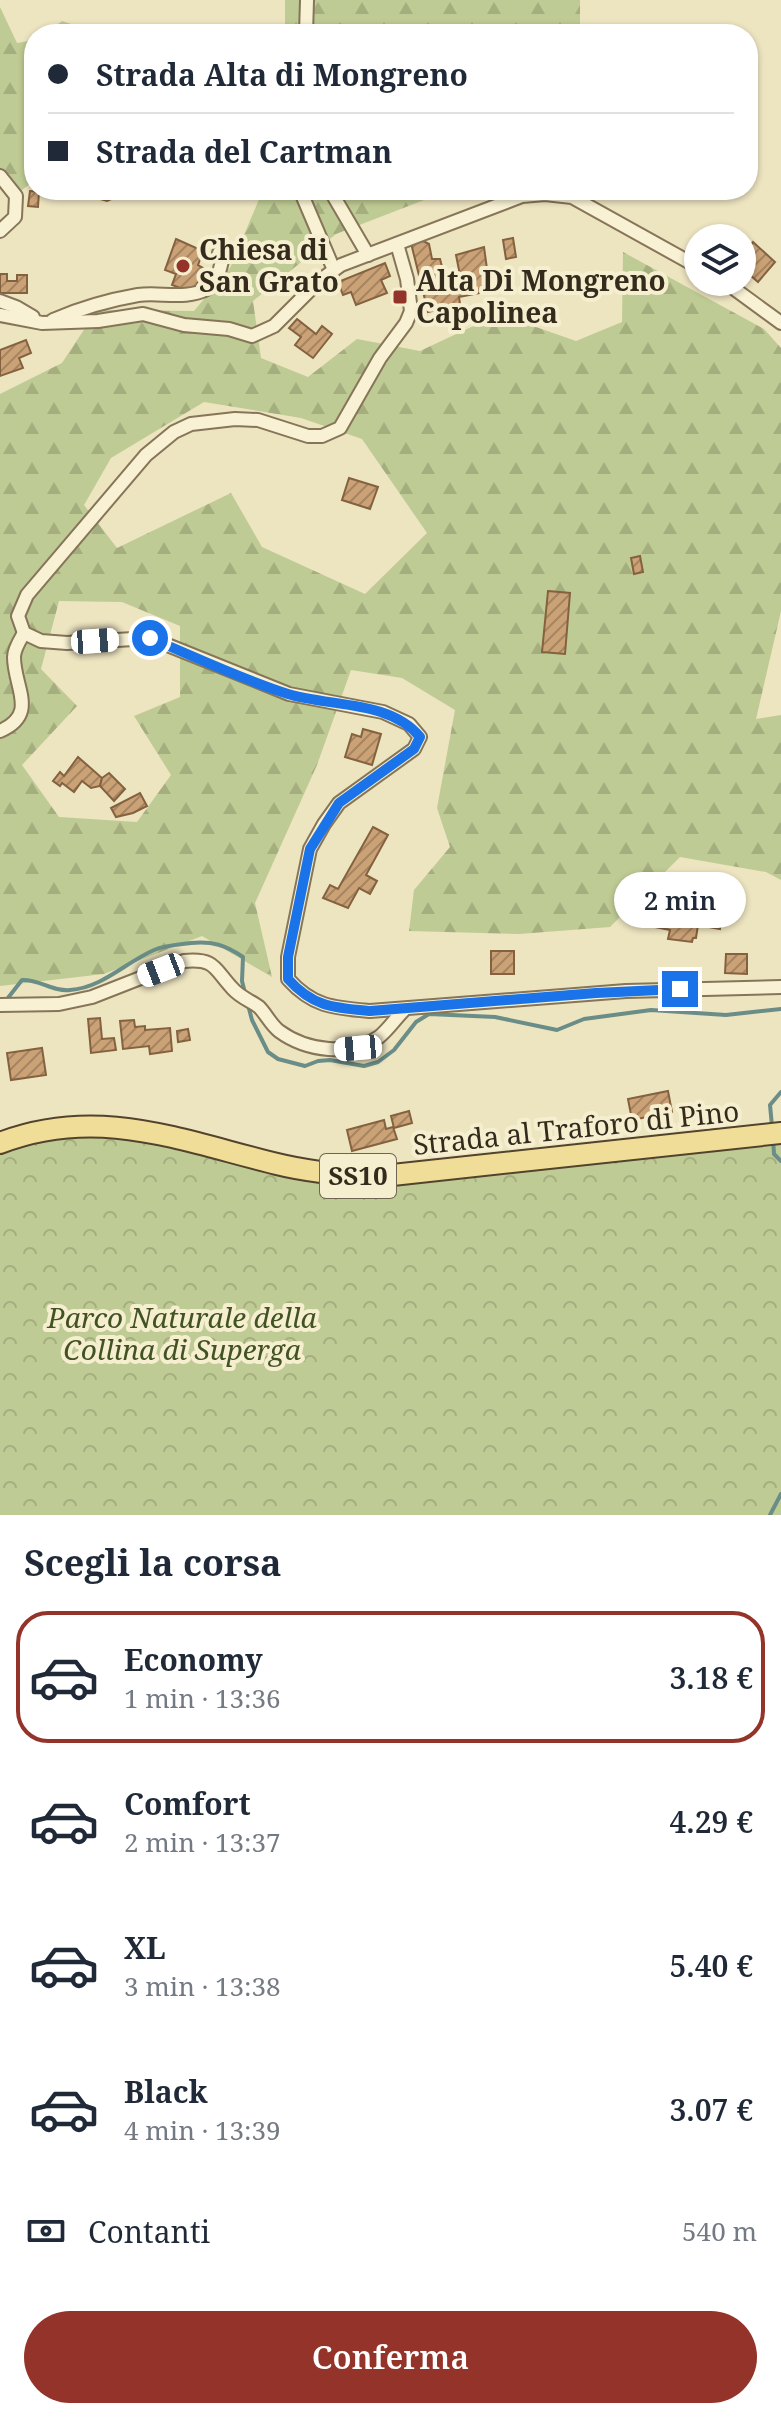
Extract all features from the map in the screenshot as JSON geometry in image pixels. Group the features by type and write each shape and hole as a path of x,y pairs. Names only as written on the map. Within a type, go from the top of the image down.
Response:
{"main road":[{"name":"Strada al Traforo di Pino","path":"0,1143 69,1127 130,1127 297,1168 374,1177 781,1133"}],"street":[{"path":"306,24 307,0"},
{"path":"0,176 16,196 15,217 0,231"},
{"path":"304,200 334,270"},
{"path":"336,200 368,255"},
{"path":"0,315 98,321 143,314 184,325 229,329 252,336 274,326 334,270 512,200"},
{"path":"577,200 684,259"},
{"path":"0,731 19,720 22,711 14,654 24,633 18,616 27,595 146,455 174,432 210,420 258,420 308,436 322,436 340,428 411,311 407,279 397,244"},
{"path":"0,301 46,319 95,304 141,295 192,295 210,288 216,279 223,257 219,253"},
{"path":"744,296 781,323"},
{"path":"24,633 41,641 67,643 150,638 289,694 383,712 409,724 420,737 414,749 339,803 310,849 288,979 302,995 315,1003 341,1009 404,1010 446,1003 626,991 781,987"},
{"path":"6,1005 59,1004 92,997 184,961 197,960 208,961 234,991 258,1007 279,1031 312,1046 338,1050 358,1048 380,1036 404,1010"}],"green space":[{"path":"285,0 580,0 580,24 285,24"},
{"path":"0,7 17,43 24,42 24,188 18,193 0,169"},
{"path":"259,200 424,200 336,234 253,301 261,358 308,377 357,339 420,351 499,314 576,341 622,322 623,252 684,285 684,296 704,296 764,329 781,348 781,611 756,719 781,715 781,880 766,872 680,857 610,927 519,934 409,931 414,890 450,847 437,808 455,710 402,678 351,670 317,765 255,903 272,977 202,936 104,974 0,986 0,394 62,363 97,310 194,311 230,268","holes":["204,402 301,418 362,439 427,533 365,594 262,547 231,493 117,548 84,505 111,458","59,601 122,602 180,626 180,697 134,716 171,775 137,822 59,817 22,765 77,706 41,669"]},
{"name":"Parco Naturale della Collina di Superga","path":"781,1133 781,1515 0,1515 0,1145 95,1136 177,1147 372,1186"}],"building":[{"path":"29,200 38,200 38,207 28,206"},
{"path":"513,238 516,257 506,259 503,240"},
{"name":"Chiesa di San Grato","path":"176,239 203,251 198,265 203,268 194,293 172,285 176,274 165,270"},
{"path":"423,241 429,244 432,259 440,259 446,282 461,280 456,255 484,247 490,291 459,297 460,304 428,312 411,243"},
{"path":"756,245 775,262 758,282 756,280"},
{"path":"385,263 390,276 381,280 387,293 356,305 351,292 343,295 338,282"},
{"path":"0,274 7,274 7,281 17,281 17,275 27,275 27,293 0,293"},
{"path":"297,319 316,334 322,326 332,334 313,358 295,345 301,337 289,328"},
{"path":"26,340 31,353 19,358 23,368 0,376 0,350"},
{"path":"349,478 378,487 370,509 342,500"},
{"path":"640,556 643,572 634,574 631,558"},
{"path":"548,591 570,593 565,654 542,652"},
{"path":"363,729 381,734 372,765 345,757 352,734 361,737"},
{"path":"78,757 102,778 100,786 91,788 82,781 74,792 62,783 60,786 53,781 60,772 64,776"},
{"path":"109,773 125,789 114,801 100,786 102,778"},
{"path":"140,793 147,806 116,817 111,808"},
{"path":"373,827 388,835 366,875 377,881 370,894 359,888 348,908 323,898 330,885 338,889"},
{"path":"672,908 717,915 721,919 720,929 698,925 696,938 692,942 668,939 670,930 655,927 662,911 672,913"},
{"path":"491,951 514,951 514,974 491,974"},
{"path":"726,954 747,954 747,974 725,973"},
{"path":"100,1018 102,1039 114,1038 116,1050 91,1053 88,1019"},
{"path":"134,1020 135,1027 145,1026 145,1030 170,1028 172,1051 150,1054 149,1046 123,1049 120,1021"},
{"path":"188,1029 190,1040 178,1042 177,1031"},
{"path":"42,1048 46,1075 11,1080 7,1053"},
{"path":"668,1091 672,1112 632,1120 628,1099"},
{"path":"409,1111 412,1123 394,1128 391,1116"},
{"path":"384,1120 386,1129 393,1127 397,1139 352,1151 347,1130"}],"waterway":[{"path":"4,1003 22,980 64,990 82,988 103,980 154,950 199,943 212,943 243,957 245,993"},
{"path":"248,1005 268,1052 278,1059 305,1066 330,1060 364,1066 378,1062 394,1050 416,1022 429,1014 495,1017 557,1030 584,1019 651,1010 726,1015 781,1009"},
{"path":"772,1126 770,1105 781,1092"},
{"path":"773,1139 774,1154 781,1161"},
{"path":"770,1515 781,1494"}],"place":[{"name":"Chiesa di San Grato","path":"183,266"},
{"name":"Alta Di Mongreno Capolinea","path":"400,297"}],"route":[{"path":"150,638 289,694 383,712 409,724 420,737 414,749 339,803 310,849 288,957 288,979 302,995 315,1003 370,1011 404,1010 446,1003 680,989"}]}
